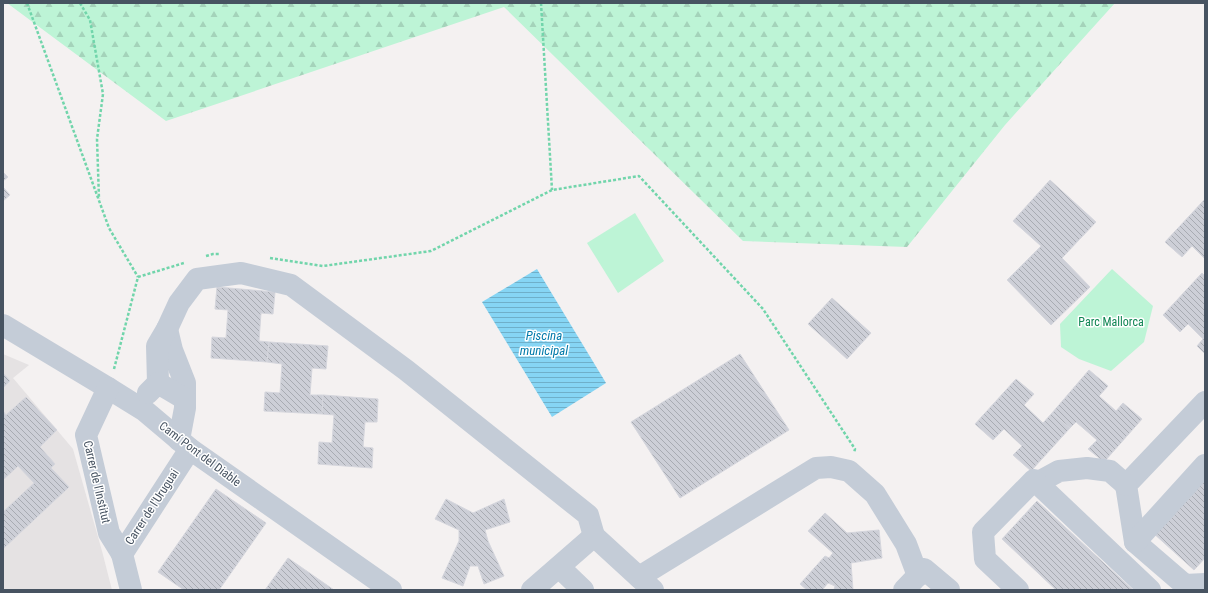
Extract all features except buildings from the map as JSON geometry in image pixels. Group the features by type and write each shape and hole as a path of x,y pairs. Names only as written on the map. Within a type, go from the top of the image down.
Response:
{"street":[{"path":"145,411 148,394 158,383 157,346 179,303 198,279 241,273 291,285 406,370 588,515 594,536 646,584 816,468 831,467 849,471 875,494 906,544 915,578 949,590"},
{"name":"Camí Pont del Diable","path":"3,325 145,411 184,444 391,590"},
{"path":"167,328 172,350 186,383 184,444"},
{"path":"158,383 185,399"},
{"name":"Carrer de l'Institut","path":"108,388 86,435 109,533 122,554"},
{"path":"1126,485 1205,402"},
{"name":"Carrer de l'Uruguai","path":"131,590 122,554 184,444"},
{"path":"1135,542 1205,465"},
{"path":"1037,483 1059,471 1086,468 1110,471 1126,485 1135,542 1185,585 1205,584"},
{"path":"1018,590 985,559 983,532 1034,480 1150,590"},
{"path":"532,590 594,536"},
{"path":"558,567 583,590"}],"path":[{"path":"27,3 109,228 138,277 108,388"},
{"path":"80,3 90,20 103,94 97,139 100,202"},
{"path":"541,3 552,190"},
{"path":"270,258 323,266 431,251 552,190 640,176 763,309 855,449 849,471"},
{"path":"206,256 220,254"},
{"path":"138,277 191,261"}],"shaded area":[{"path":"3,354 29,365 13,378 73,449 112,590 3,590"}],"green space":[{"path":"7,3 1115,3 1005,125 907,247 743,241 504,7 166,121"},
{"path":"635,213 664,261 618,293 587,243"},
{"name":"Parc Mallorca","path":"1112,269 1153,306 1144,342 1111,371 1079,359 1061,347 1060,324"}],"water":[{"name":"Piscina municipal","path":"537,269 606,383 552,417 482,302"}]}
